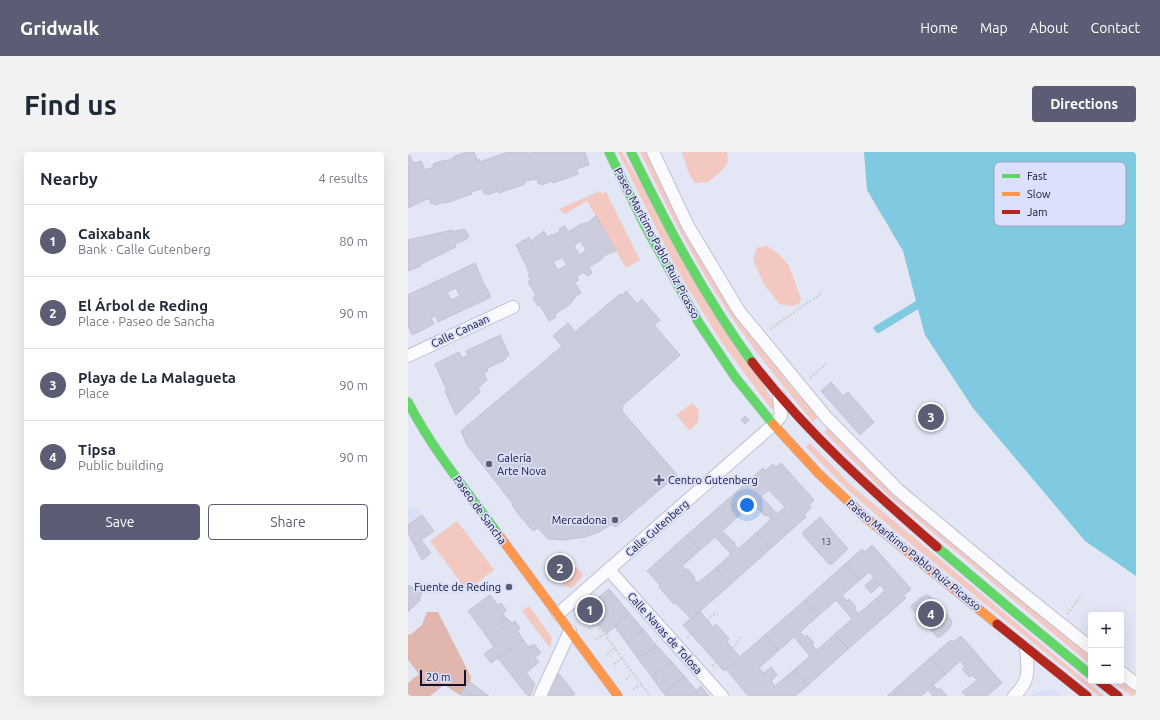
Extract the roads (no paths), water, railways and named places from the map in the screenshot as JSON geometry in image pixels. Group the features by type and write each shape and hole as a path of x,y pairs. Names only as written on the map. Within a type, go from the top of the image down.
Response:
{"main road":[{"name":"Paseo Marítimo Pablo Ruiz Picasso","path":"609,152 645,226 699,323 735,377 773,425 819,474 866,518 1087,696"},
{"name":"Paseo Marítimo Pablo Ruiz Picasso","path":"631,152 662,215 716,310 753,363 811,431 882,500 1038,633 1088,673"},
{"name":"Paseo de Sancha","path":"408,402 417,420 451,470 618,696"},
{"path":"1103,684 1118,696"}],"street":[{"path":"653,152 688,226 739,311 826,417 898,490 1012,585 1088,646"},
{"name":"Calle Canaan","path":"408,356 513,307"},
{"path":"773,425 781,416 779,394"},
{"name":"Calle Gutenberg","path":"558,614 773,425"},
{"name":"Calle Navas de Tolosa","path":"609,570 722,696"},
{"path":"540,696 570,631"},
{"path":"1014,696 1021,689 1028,672 1026,648"},
{"path":"1124,674 1136,684"}],"water":[{"path":"864,152 1136,152 1136,576 1085,541 973,408 925,335 918,309 879,333 877,333 873,328 916,301 903,251 867,190"}],"place":[{"name":"Playa de La Malagueta","path":"931,417"},
{"name":"Galería Arte Nova","path":"489,464"},
{"name":"Centro Gutenberg","path":"659,480"},
{"name":"Mercadona","path":"615,520"},
{"name":"El Árbol de Reding","path":"560,568"},
{"name":"Fuente de Reding","path":"509,587"},
{"name":"Caixabank","path":"590,610"},
{"name":"Tipsa","path":"931,614"}]}
